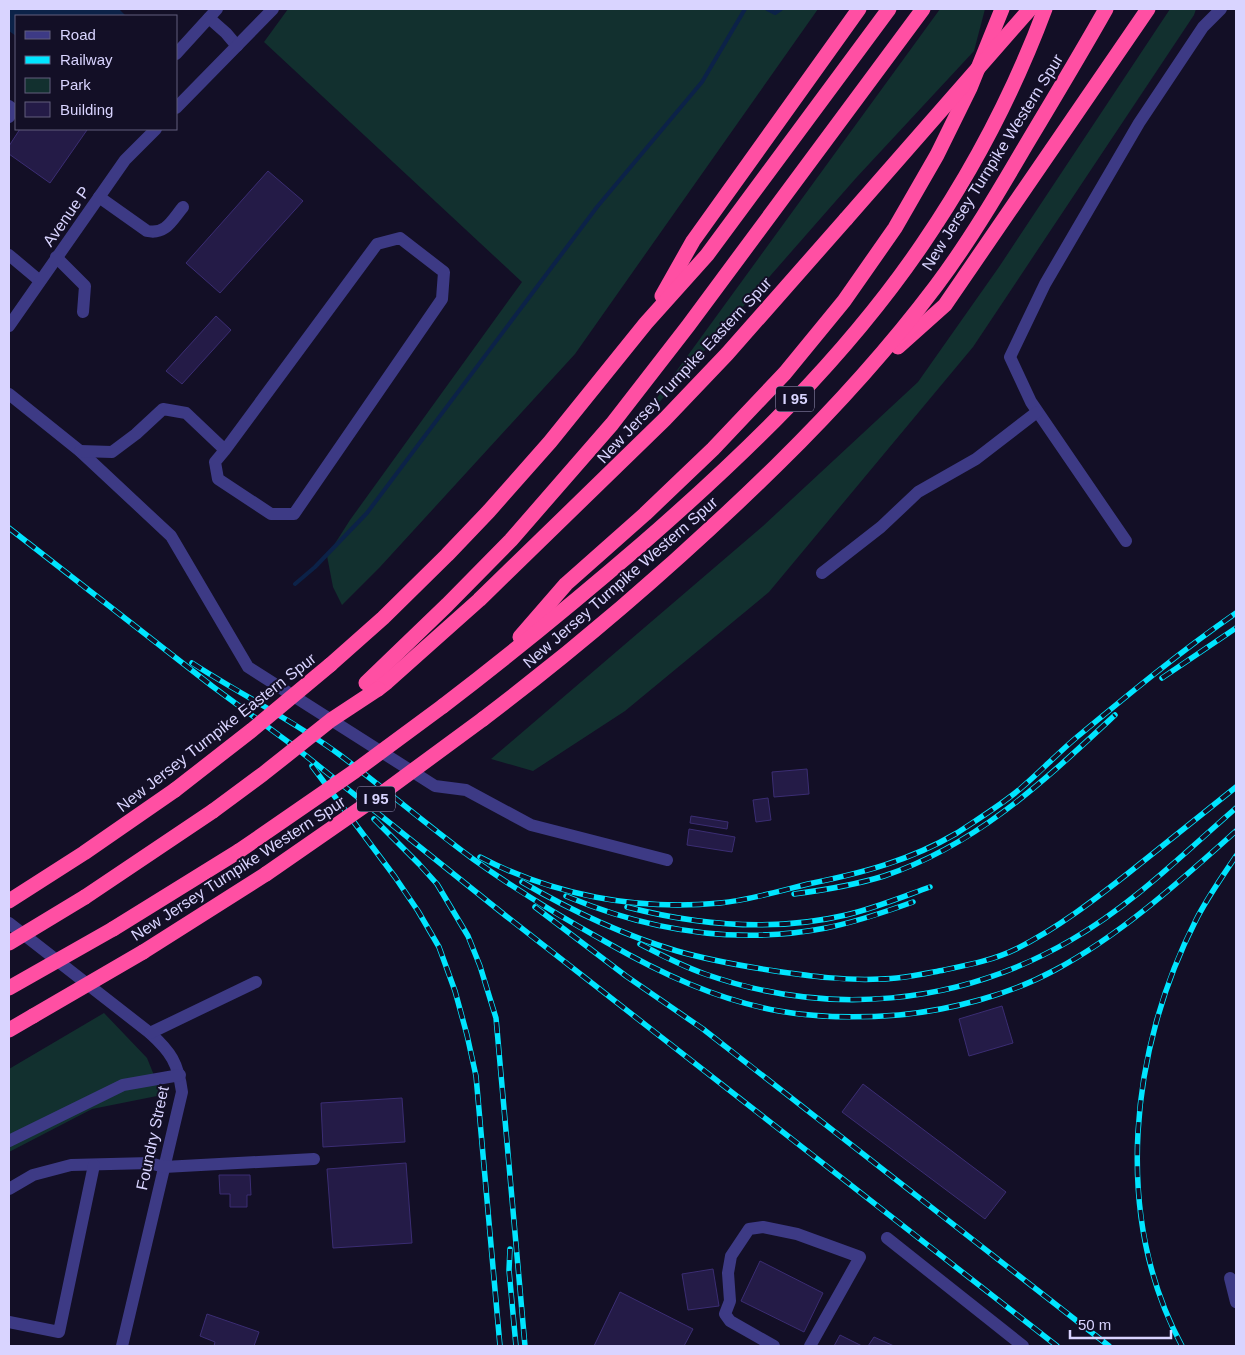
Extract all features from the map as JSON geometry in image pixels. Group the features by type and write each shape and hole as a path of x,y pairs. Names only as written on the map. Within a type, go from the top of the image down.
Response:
{"highway":[{"name":"New Jersey Turnpike Eastern Spur","path":"646,323 693,241 859,9"},
{"name":"New Jersey Turnpike Eastern Spur","path":"9,901 123,827 175,790 273,713 403,599 489,511 570,419 646,323 707,255 889,9"},
{"name":"New Jersey Turnpike Eastern Spur","path":"9,944 85,897 213,811 263,774 372,686 446,605 511,540 612,424 707,300 923,9"},
{"path":"496,666 566,584 638,521 726,436 785,373 844,301 895,228 933,163 973,80 1002,9"},
{"name":"New Jersey Turnpike Eastern Spur","path":"372,686 387,682 479,600 644,440 722,359 1030,9"},
{"name":"New Jersey Turnpike Western Spur","path":"9,988 113,929 239,851 355,772 496,666 677,513 771,424 845,344 886,295 915,255 964,178 1010,92 1046,9"},
{"name":"New Jersey Turnpike Western Spur","path":"9,1030 143,952 266,874 385,792 547,670 610,618 704,535 796,446 855,384 901,330 954,261 1006,179 1106,9"},
{"path":"855,384 945,305 1148,9"}],"street":[{"path":"178,106 273,9"},
{"path":"1126,541 1037,412 1010,357 1045,284 1139,123 1203,28 1221,9"},
{"path":"178,52 213,13 237,46"},
{"path":"9,106 13,109 9,117"},
{"name":"Avenue P","path":"9,326 125,160 155,130"},
{"path":"99,197 147,231 156,233 163,230 182,207"},
{"path":"400,238 444,272 442,299 294,514 270,514 218,480 216,462 225,450 376,244 400,238"},
{"path":"9,254 40,280"},
{"path":"56,257 85,286 83,312"},
{"path":"9,394 80,451 171,536 248,668 435,786 466,790 531,825 667,860"},
{"path":"80,451 112,452 136,434 163,409 186,412 225,450"},
{"path":"822,573 881,527 918,492 976,459 1037,412"},
{"name":"Foundry Street","path":"9,923 165,1046 174,1059 180,1075 182,1092 122,1346"},
{"path":"150,1033 256,982"},
{"path":"9,1141 123,1084 180,1075"},
{"path":"9,1189 33,1175 71,1165 150,1163 164,1168 314,1160"},
{"path":"9,1322 59,1332 94,1165"},
{"path":"774,1346 730,1321 725,1314 730,1301 728,1273 731,1256 749,1229 763,1227 796,1234 860,1257 810,1346"},
{"path":"887,1238 1023,1346"},
{"path":"1230,1278 1236,1302"}],"green space":[{"path":"288,9 818,9 575,354 380,567 342,605 333,587 327,556 350,520 522,282 264,42"},
{"path":"940,9 985,9 974,51 856,178 627,439"},
{"path":"1170,9 1196,9 1194,15 973,347 769,592 625,711 533,771 491,759 763,526 918,382 999,267"},
{"path":"104,1013 147,1058 162,1095 92,1109 9,1152 9,1069"}],"water":[{"path":"9,9 119,9 125,15 15,15 15,35 9,31"}],"building":[{"path":"19,130 87,130 50,183 9,154 9,146"},
{"path":"268,171 303,201 220,293 186,263"},
{"path":"216,316 231,330 182,384 166,371"},
{"path":"807,769 809,794 774,797 772,772"},
{"path":"768,798 771,820 756,822 753,800"},
{"path":"691,816 728,822 727,829 690,823"},
{"path":"689,829 735,837 732,852 687,845"},
{"path":"1002,1006 1013,1043 969,1056 959,1019"},
{"path":"863,1084 1006,1192 985,1219 842,1112"},
{"path":"402,1098 405,1142 323,1147 321,1103"},
{"path":"406,1163 412,1243 333,1248 327,1169"},
{"path":"219,1175 250,1175 251,1195 247,1195 247,1207 230,1207 230,1194 220,1194"},
{"path":"760,1261 823,1293 804,1332 741,1301"},
{"path":"713,1269 719,1306 688,1310 682,1274"},
{"path":"620,1292 693,1329 684,1346 594,1346"},
{"path":"207,1314 259,1332 254,1346 214,1346 215,1342 200,1336"},
{"path":"840,1335 862,1346 834,1346"},
{"path":"874,1337 894,1346 868,1346"}],"waterway":[{"path":"295,584 315,567 367,513 597,207 702,82 745,9"},
{"path":"767,9 775,13 781,9"}],"railway":[{"path":"9,528 212,686 295,747 506,916 1057,1346"},
{"path":"480,857 508,870 566,890 596,897 658,905 689,905 742,900 885,865 939,843 1005,801 1077,737 1195,642 1236,613"},
{"path":"1162,678 1236,628"},
{"path":"192,663 286,719 340,755 473,859 555,913 668,975 711,993 779,1011 839,1017 899,1015 959,1005 1019,987 1055,970 1104,940 1150,906 1236,831"},
{"path":"794,894 840,887 884,876 918,863 949,847 980,829 1036,786 1115,715"},
{"path":"312,766 418,911 439,947 455,991 476,1076 500,1346"},
{"path":"522,882 578,912 617,930 657,945 713,960 775,971 841,979 905,977 990,959 1008,953 1031,941 1061,923 1131,871 1236,787"},
{"path":"640,944 705,974 751,988 798,996 845,1000 891,998 938,991 983,979 1028,962 1071,940 1136,895 1236,808"},
{"path":"374,819 437,884 468,936 480,966 496,1018 525,1346"},
{"path":"1182,1346 1160,1295 1145,1242 1138,1188 1138,1132 1144,1077 1156,1023 1174,970 1200,912 1236,856"},
{"path":"627,907 708,922 764,925 819,920 846,915 930,887"},
{"path":"566,896 597,908 661,926 727,935 793,933 826,928 859,920 913,902"},
{"path":"535,907 626,976 703,1029 1109,1346"},
{"path":"510,1249 509,1270 516,1346"}]}
